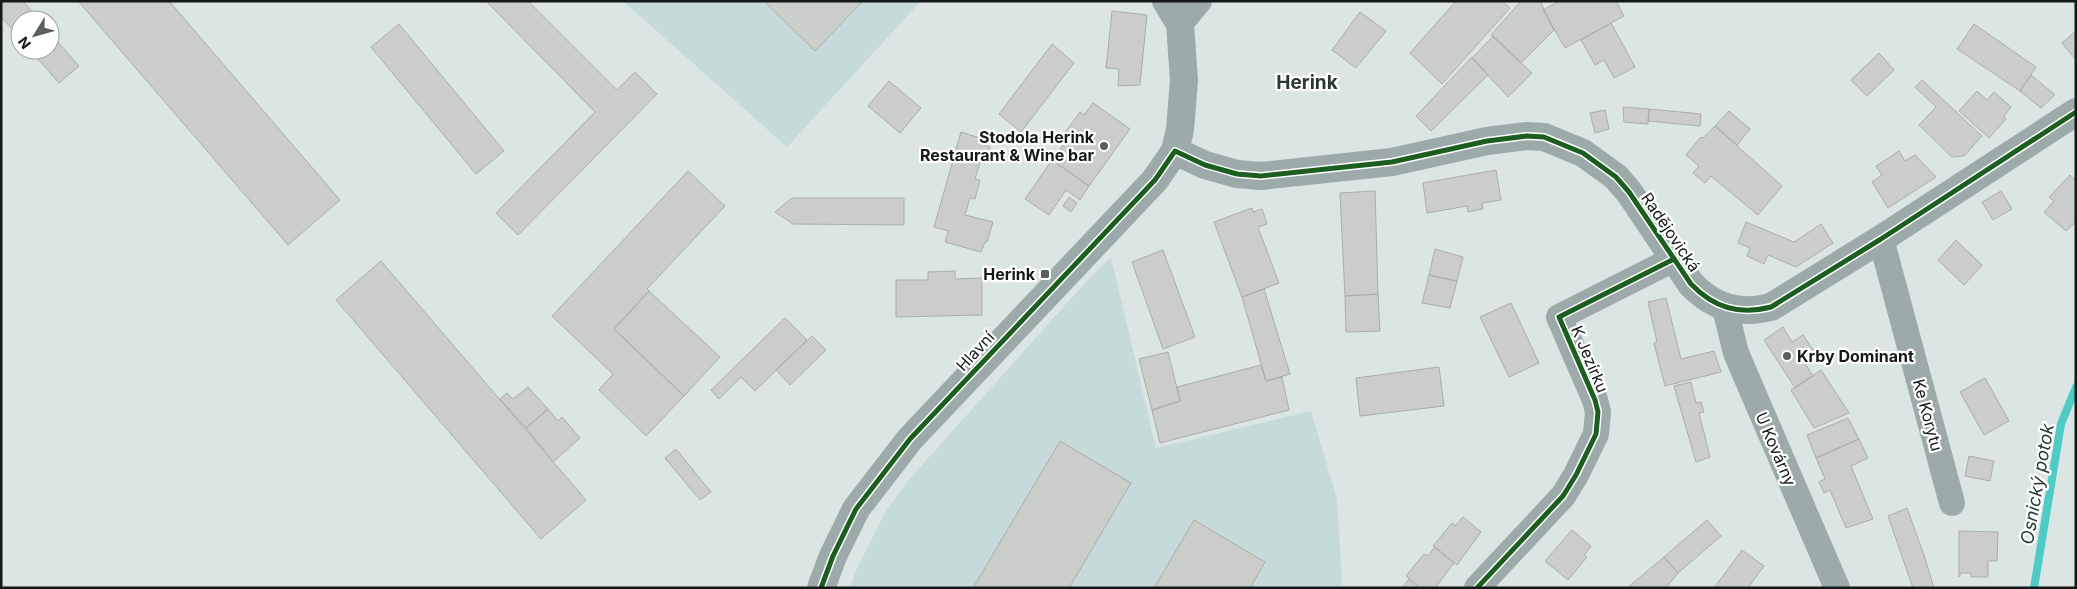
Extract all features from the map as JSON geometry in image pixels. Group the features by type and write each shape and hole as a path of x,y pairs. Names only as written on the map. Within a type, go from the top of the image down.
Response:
{"street":[{"name":"Hlavní","path":"821,588 833,556 856,509 910,439 1155,180 1175,151 1180,130 1184,80 1180,24 1166,1"},
{"path":"1180,24 1199,1"},
{"name":"Radějovická","path":"1175,151 1205,165 1237,174 1261,176 1392,162 1487,141 1527,136 1544,137 1583,153 1616,177 1701,294 1725,308 1756,311 1771,307 1881,239 2076,112"},
{"name":"Ke Korytu","path":"1881,239 1952,503"},
{"name":"K Jezírku","path":"1477,588 1563,496 1576,475 1596,434 1598,412 1595,400 1559,316 1674,259"},
{"name":"U Kovárny","path":"1725,308 1736,353 1837,588"}],"shaded area":[{"path":"623,1 921,1 787,147"},
{"path":"1111,257 1156,448 1311,411 1337,499 1342,581 1339,588 850,588 855,573 886,511 906,483 1085,283"}],"building":[{"path":"1,1 23,1 31,10 10,10 10,27 1,17"},
{"path":"78,1 169,1 340,200 288,245"},
{"path":"486,1 528,1 617,90 635,72 657,94 518,235 496,213 595,112"},
{"path":"764,1 863,1 815,51"},
{"path":"1456,1 1502,1 1510,8 1442,84 1410,53"},
{"path":"1521,1 1540,1 1554,30 1521,63 1491,35"},
{"path":"1559,1 1616,1 1624,16 1565,48 1543,10"},
{"path":"1112,11 1147,15 1140,85 1118,86 1119,69 1106,68"},
{"path":"1360,12 1386,31 1356,68 1332,50"},
{"path":"1611,23 1635,67 1614,78 1604,60 1595,65 1581,40"},
{"path":"399,24 504,151 476,174 371,47"},
{"path":"1974,24 2036,67 2020,91 1957,49"},
{"path":"2076,31 2076,60 2062,43"},
{"path":"1493,36 1532,73 1508,97 1472,58"},
{"path":"60,44 79,66 59,83 39,60 60,60"},
{"path":"1052,44 1074,63 1021,132 999,114"},
{"path":"1879,53 1894,70 1867,96 1851,80"},
{"path":"1472,57 1488,75 1431,131 1416,116"},
{"path":"2031,75 2055,95 2041,108 2020,91"},
{"path":"1922,80 1982,136 1964,156 1952,157 1919,125 1936,107 1915,87"},
{"path":"889,81 921,108 900,133 868,106"},
{"path":"1977,91 1987,100 1994,92 2011,107 2004,116 2006,119 1989,138 1959,111"},
{"path":"1093,103 1130,129 1089,186 1052,160 1069,137 1064,134 1080,112 1084,115"},
{"path":"1623,107 1649,109 1648,124 1624,122"},
{"path":"1649,109 1701,114 1700,126 1648,121"},
{"path":"1605,110 1609,129 1595,133 1590,113"},
{"path":"1729,111 1750,129 1737,145 1715,126"},
{"path":"1715,126 1782,186 1758,215 1711,176 1705,183 1693,173 1699,166 1686,155 1701,137 1703,138"},
{"path":"961,132 986,140 985,145 990,147 985,163 980,162 975,179 980,180 975,199 970,198 965,215 993,222 987,242 985,242 981,252 945,242 948,231 934,227"},
{"path":"1899,151 1905,161 1915,155 1936,177 1888,208 1872,182 1882,175 1876,166"},
{"path":"1052,160 1089,186 1080,200 1066,190 1049,215 1025,199"},
{"path":"1496,170 1501,200 1482,203 1483,209 1468,212 1467,206 1427,213 1423,183"},
{"path":"688,171 725,206 647,289 649,291 614,329 684,396 646,436 599,390 613,374 552,316"},
{"path":"2070,175 2076,181 2076,222 2066,231 2044,212 2054,201 2049,197"},
{"path":"1375,191 1378,294 1345,296 1340,193"},
{"path":"2001,191 2012,209 1993,220 1982,202"},
{"path":"1069,197 1077,203 1071,212 1063,206"},
{"path":"792,198 904,198 904,225 793,224 775,212"},
{"path":"1252,208 1253,212 1262,209 1267,224 1258,227 1279,283 1242,297 1214,222"},
{"path":"1746,222 1794,242 1821,224 1833,243 1796,267 1768,255 1764,264 1747,256 1750,248 1738,243"},
{"path":"1956,240 1982,265 1964,285 1938,260"},
{"path":"1435,249 1463,257 1457,281 1429,275"},
{"path":"1163,250 1195,337 1163,349 1132,262"},
{"path":"381,261 586,500 541,539 336,300"},
{"path":"955,271 955,279 982,278 982,315 896,317 896,280 928,280 928,272"},
{"path":"1429,275 1457,281 1450,308 1422,303"},
{"path":"1264,289 1290,374 1266,381 1242,297"},
{"path":"649,291 720,357 684,396 614,329"},
{"path":"1378,294 1380,331 1346,332 1345,296"},
{"path":"1666,298 1681,359 1714,351 1721,372 1665,386 1654,343 1657,342 1648,302"},
{"path":"1511,303 1539,363 1509,377 1480,317"},
{"path":"785,318 807,340 755,391 741,377 719,399 711,390"},
{"path":"1783,327 1792,342 1803,335 1814,351 1802,359 1813,376 1795,388 1764,340"},
{"path":"812,336 826,350 790,385 776,370"},
{"path":"1168,352 1180,401 1152,410 1139,359"},
{"path":"1261,365 1266,381 1282,377 1289,410 1160,443 1152,410 1180,401 1177,387"},
{"path":"1439,367 1444,406 1360,416 1356,378"},
{"path":"1821,370 1849,413 1814,428 1791,390"},
{"path":"1985,378 2009,421 1984,435 1960,392"},
{"path":"1691,382 1696,403 1701,402 1704,412 1699,413 1710,457 1696,462 1674,386"},
{"path":"528,387 548,409 526,428 500,399 507,393 513,399"},
{"path":"548,409 558,421 562,417 580,438 553,462 526,428"},
{"path":"1848,418 1859,439 1816,458 1807,435"},
{"path":"1859,439 1868,458 1851,466 1873,519 1846,528 1830,490 1824,493 1819,482 1825,479 1816,458"},
{"path":"1060,441 1131,483 1069,588 973,588"},
{"path":"676,449 711,492 700,500 665,458"},
{"path":"1969,456 1994,461 1990,481 1965,476"},
{"path":"1907,508 1934,588 1913,588 1888,516"},
{"path":"1463,517 1481,532 1457,565 1433,546 1452,523 1455,526"},
{"path":"1194,520 1265,562 1250,588 1154,588"},
{"path":"1707,520 1721,536 1678,573 1664,557"},
{"path":"1572,530 1591,546 1584,555 1587,557 1568,580 1545,561"},
{"path":"1959,531 1998,532 1997,561 1988,561 1988,577 1971,577 1971,573 1961,573 1959,577"},
{"path":"1435,547 1454,563 1435,588 1420,588 1406,576 1424,554 1428,556"},
{"path":"1742,550 1764,566 1748,588 1714,588"},
{"path":"1664,557 1678,573 1666,588 1627,588"},
{"path":"1409,579 1420,588 1402,588"}],"waterway":[{"name":"Osnický potok","path":"2034,588 2061,424 2076,387"}],"cycle path":[{"path":"821,588 833,556 856,509 910,439 1155,180 1175,151 1205,165 1237,174 1261,176 1392,162 1487,141 1527,136 1544,137 1583,153 1616,177 1629,192 1691,284 1700,292 1709,299 1728,308 1748,310 1771,307 1881,239 2076,112"},
{"path":"1477,588 1563,496 1576,475 1596,434 1598,412 1595,400 1559,317 1674,259"}],"place":[{"name":"Stodola Herink Restaurant & Wine bar","path":"1104,146"},
{"name":"Herink","path":"1045,274"},
{"name":"Krby Dominant","path":"1787,356"}],"district":[{"name":"Herink","path":"1307,82"}]}
